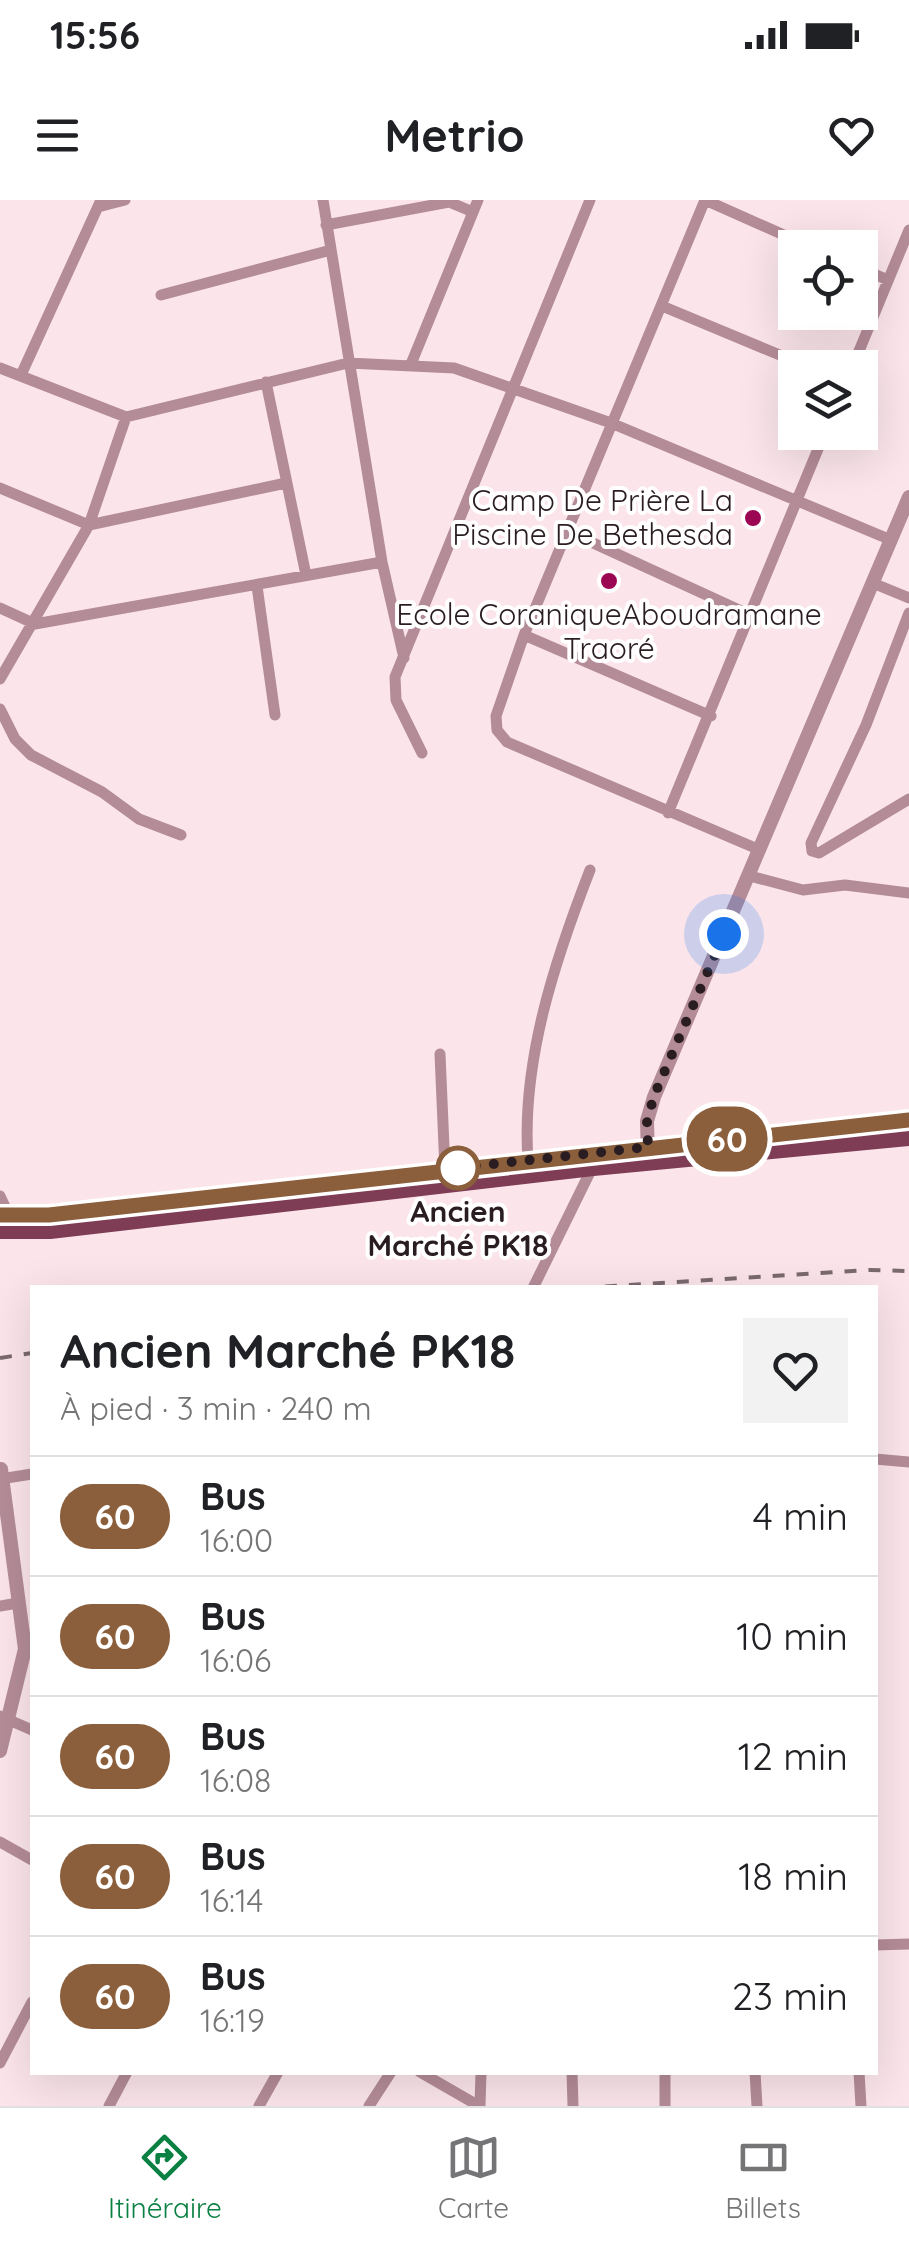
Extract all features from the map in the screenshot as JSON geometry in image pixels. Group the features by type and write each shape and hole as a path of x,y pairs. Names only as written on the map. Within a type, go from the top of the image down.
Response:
{"main road":[{"path":"648,1155 909,1120"},
{"path":"3,1220 50,1230 594,1160 909,1137"},
{"path":"3,1220 528,1160 594,1160"}],"street":[{"path":"21,375 99,203 125,200"},
{"path":"322,200 382,562 404,660"},
{"path":"422,753 396,700 396,677 590,200"},
{"path":"760,850 668,814 507,742 497,730 496,716 524,635 705,200 778,232"},
{"path":"326,225 427,203 476,206 411,364"},
{"path":"859,350 909,230"},
{"path":"161,295 331,250"},
{"path":"878,276 888,280"},
{"path":"662,306 778,354"},
{"path":"0,368 126,417 348,363 454,368 611,423 796,504 891,540"},
{"path":"266,382 306,574"},
{"path":"0,679 89,525 126,417"},
{"path":"668,814 818,450"},
{"path":"0,488 89,525 286,484"},
{"path":"648,1155 647,1121 654,1096 909,497"},
{"path":"567,531 750,616"},
{"path":"0,608 34,624 382,562"},
{"path":"875,584 909,598"},
{"path":"257,586 275,714"},
{"path":"909,613 866,725 812,844 812,852 819,853 909,799"},
{"path":"524,635 710,716"},
{"path":"0,709 16,739 32,755 102,792 139,820 181,835"},
{"path":"528,1160 526,1128 537,1031 561,946 590,870"},
{"path":"750,876 804,890 844,885 909,893"},
{"path":"440,1054 445,1170"},
{"path":"534,1285 594,1160"},
{"path":"0,1196 3,1220"},
{"path":"878,1459 909,1462"},
{"path":"0,1751 5,1717 29,1651 18,1603 1,1475 30,1474"},
{"path":"0,1606 18,1603"},
{"path":"5,1717 30,1729"},
{"path":"0,1842 30,1859"},
{"path":"878,1944 909,1944"},
{"path":"0,2063 30,2006"},
{"path":"109,2106 125,2075"},
{"path":"259,2106 276,2075"},
{"path":"369,2106 389,2075"},
{"path":"425,2075 480,2106 480,2075"},
{"path":"572,2075 573,2106"},
{"path":"665,2075 665,2106"},
{"path":"755,2075 757,2106"},
{"path":"858,2075 861,2106"}],"railway":[{"path":"629,1285 909,1271"},
{"path":"0,1358 30,1353"}],"bus line":[{"name":"60","path":"0,1215 49,1215 790,1130 909,1120"}],"place":[{"name":"Camp De Prière La Piscine De Bethesda","path":"753,518"},
{"name":"Ecole CoraniqueAboudramane Traoré","path":"609,581"},
{"name":"Ancien Marché PK18","path":"458,1168"}],"route":[{"path":"458,1168 648,1147 647,1121 654,1096 724,934"}]}
